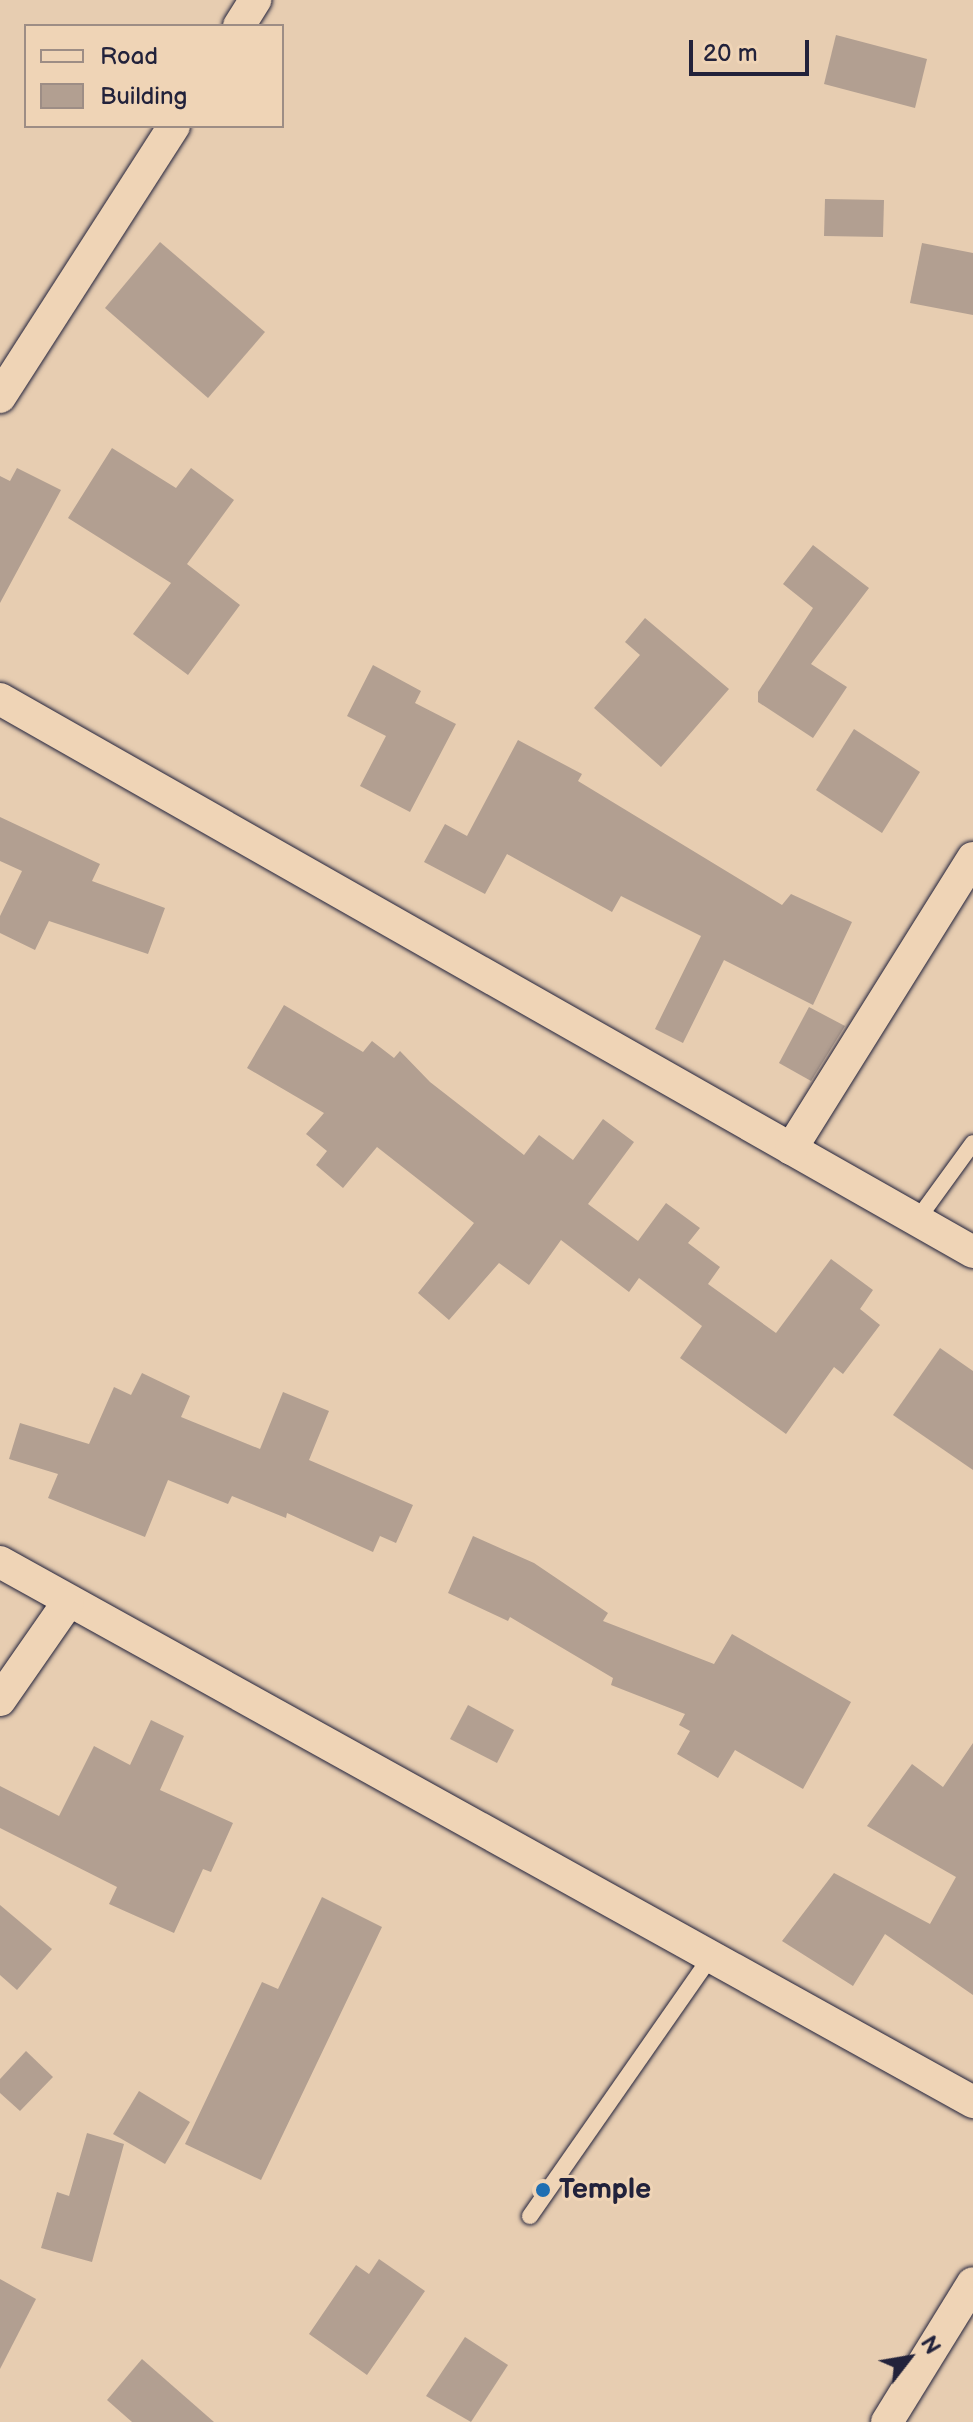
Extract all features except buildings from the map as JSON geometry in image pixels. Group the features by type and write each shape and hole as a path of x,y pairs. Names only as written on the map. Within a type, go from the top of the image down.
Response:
{"street":[{"path":"240,24 255,0"},
{"path":"0,397 173,128"},
{"path":"0,699 973,1252"},
{"path":"791,1149 973,858"},
{"path":"0,1562 973,2102"},
{"path":"0,1700 68,1602"},
{"path":"887,2422 973,2283"}],"lane":[{"path":"917,1220 973,1143"},
{"path":"530,2216 711,1957"}],"place":[{"name":"Temple","path":"543,2190"}]}
